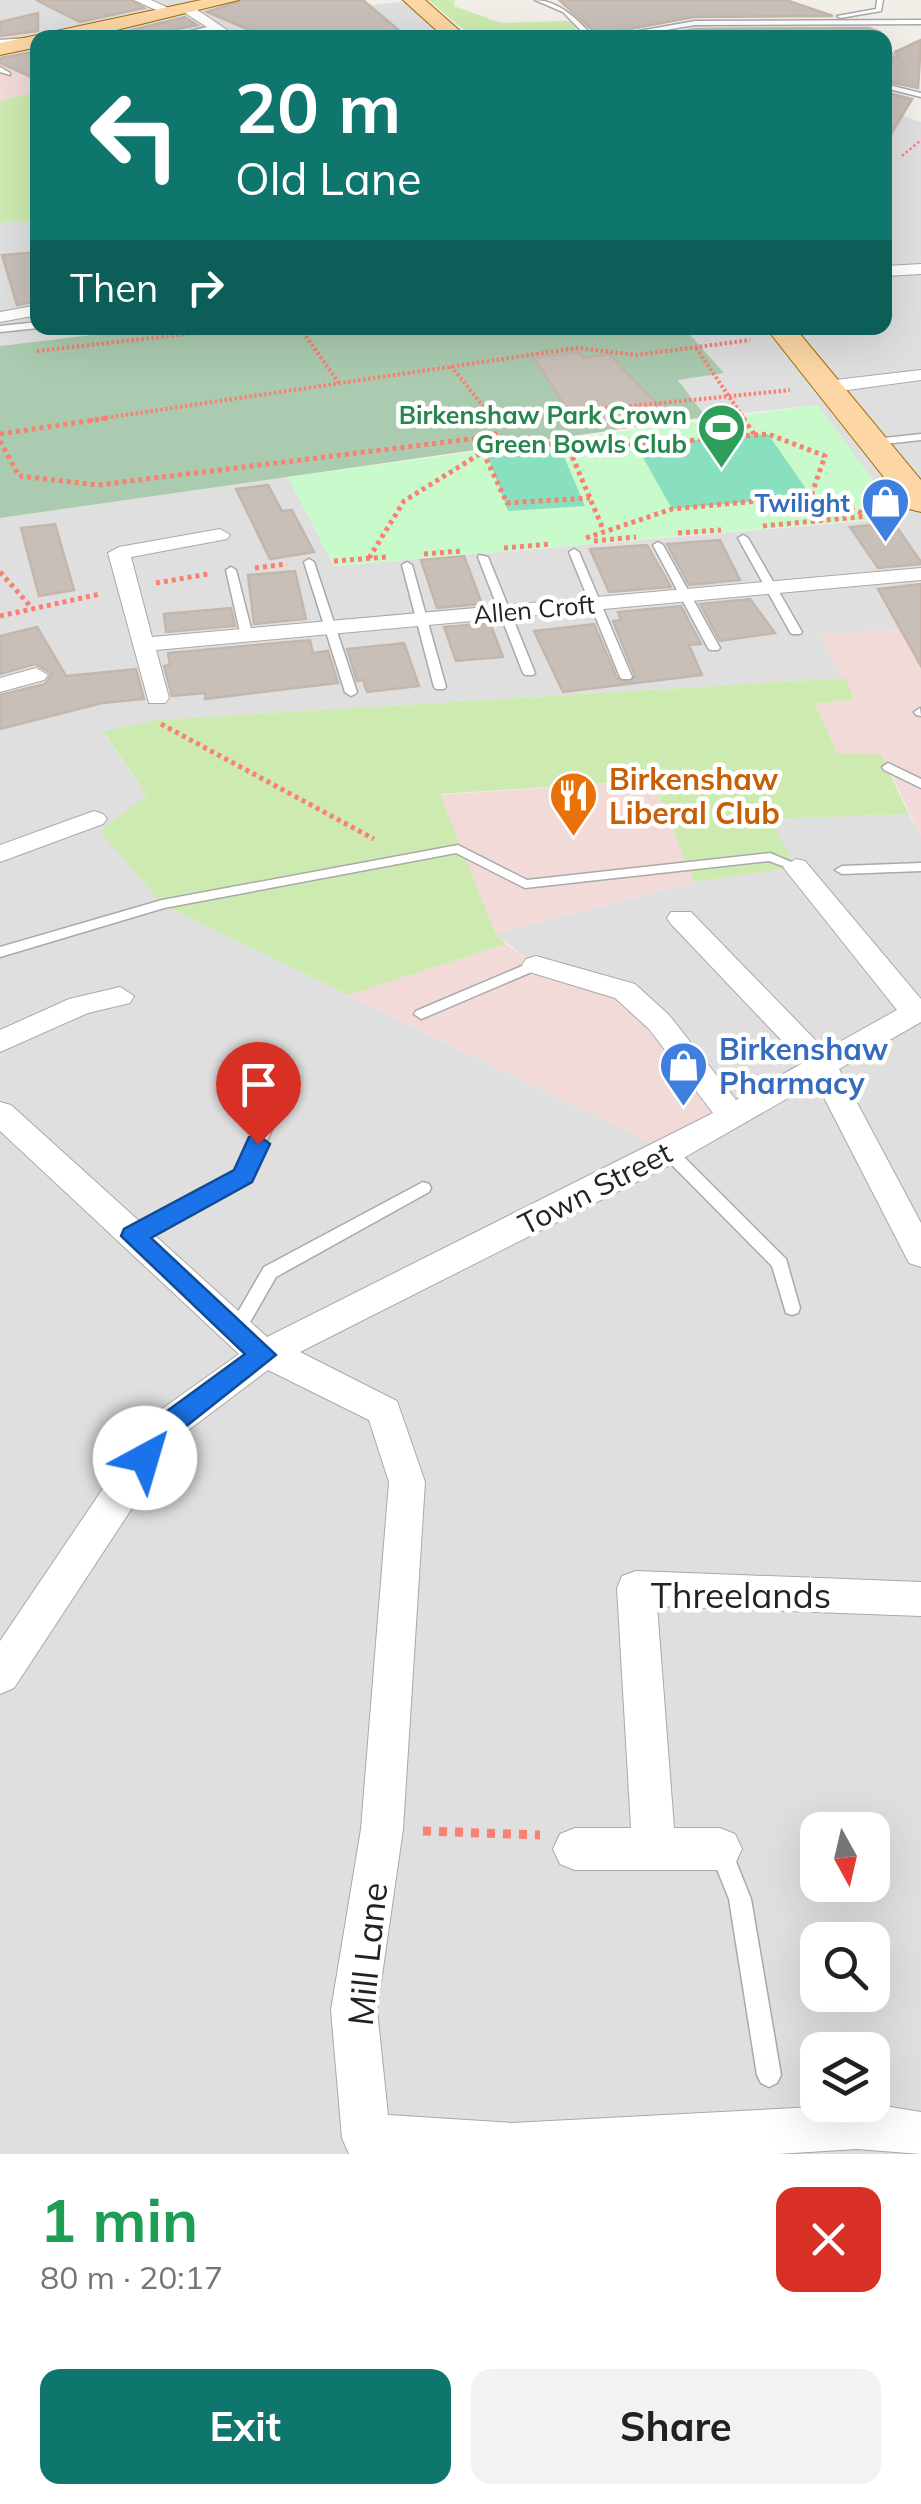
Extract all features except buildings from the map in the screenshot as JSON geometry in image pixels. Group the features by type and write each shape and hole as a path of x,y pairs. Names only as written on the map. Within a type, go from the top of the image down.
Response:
{"main road":[{"path":"93,30 230,0"},
{"path":"413,0 449,30"},
{"path":"0,45 30,41"},
{"path":"786,335 921,502"}],"street":[{"path":"140,0 181,12 220,30"},
{"path":"892,271 921,269"},
{"path":"0,316 30,311"},
{"path":"826,387 921,375"},
{"path":"157,698 146,644 125,589 119,553 220,535"},
{"name":"Allen Croft","path":"146,644 921,574"},
{"path":"0,685 36,676"},
{"path":"0,854 94,819"},
{"path":"796,867 918,1011"},
{"path":"681,918 823,1066 921,1254"},
{"path":"536,964 625,991 659,1022 732,1117"},
{"path":"0,1042 78,1006 120,996"},
{"name":"Town Street","path":"0,1675 165,1427 250,1343 669,1152 918,1011"},
{"path":"0,1113 250,1343"},
{"name":"Mill Lane","path":"250,1343 384,1411 407,1482 382,1829 354,2010 366,2138 512,2147 857,2126 921,2136"},
{"name":"Threelands","path":"654,1850 636,1588 921,1599"},
{"path":"576,1849 720,1848"}],"lane":[{"path":"538,0 565,11 584,30"},
{"path":"790,24 790,14 871,13 882,8 880,0"},
{"path":"653,30 696,23 921,22"},
{"path":"202,30 215,27"},
{"path":"892,88 921,94"},
{"path":"0,328 30,326"},
{"path":"875,442 921,437"},
{"path":"743,538 796,632"},
{"path":"658,544 714,648"},
{"path":"574,552 626,677"},
{"path":"483,557 529,673"},
{"path":"309,562 352,692"},
{"path":"408,564 440,687"},
{"path":"231,570 247,636"},
{"path":"888,768 921,784"},
{"path":"0,952 162,904 458,848 525,884 770,857 796,867"},
{"path":"842,870 921,868"},
{"path":"421,1014 536,964"},
{"path":"133,1236 244,1176 272,1111"},
{"path":"669,1152 780,1263 792,1308"},
{"path":"250,1343 270,1272 423,1188"},
{"path":"720,1848 740,1899 769,2075"}],"path":[{"path":"37,351 178,335"},
{"path":"305,335 339,383"},
{"path":"452,366 494,420 495,436 98,485 19,476 0,437 339,383 452,366 577,348 637,355 761,335"},
{"path":"696,347 754,434"},
{"path":"494,420 826,387"},
{"path":"368,558 404,502 483,452 566,442 636,445 768,434 825,456 811,496"},
{"path":"566,442 603,529"},
{"path":"483,452 507,503 590,498"},
{"path":"574,552 578,542 603,529 672,508 811,496 871,516"},
{"path":"0,572 32,608"},
{"path":"157,698 160,724 411,858"},
{"path":"382,1829 561,1836 576,1849"}],"shaded area":[{"path":"0,0 229,0 326,11 414,0 458,30 30,30 30,37 0,25"},
{"path":"0,25 30,37 30,94 0,101"},
{"path":"892,112 921,122 921,629 821,634 845,678 157,720 103,733 147,795 162,904 669,1152 536,965 495,934 694,882 795,867 769,819 909,814 921,837 921,2154 0,2154 0,518 288,477 334,566 899,518 818,405 706,417 678,379 723,372 690,335 892,335"},
{"path":"30,221 30,335 91,335 0,346 0,223"},
{"path":"921,629 921,837 888,767 837,754 815,704 853,699 820,634"},
{"path":"653,780 694,882 495,934 439,795"},
{"path":"506,944 536,965 625,991 732,1117 669,1152 348,995"}],"green space":[{"path":"428,0 455,0 454,6 501,23 569,21 577,30 464,30"},
{"path":"30,94 30,221 0,223 0,101"},
{"path":"91,335 690,335 724,373 678,380 706,417 0,518 0,346"},
{"path":"818,405 900,517 334,566 288,477"},
{"name":"Birkenshaw Park Crown Green Bowls Club","path":"768,434 811,496 672,509 636,445"},
{"path":"562,452 585,506 508,511 488,457"},
{"path":"845,678 854,699 815,704 837,753 881,755 909,814 770,819 796,867 694,882 653,780 440,794 495,933 506,944 348,995 162,904 100,831 147,795 103,732 157,720"}],"place":[{"name":"Birkenshaw Park Crown Green Bowls Club","path":"722,470"},
{"name":"Twilight","path":"885,544"},
{"name":"Birkenshaw Liberal Club","path":"574,838"},
{"name":"Birkenshaw Pharmacy","path":"684,1108"}],"route":[{"path":"145,1458 165,1427 263,1355 133,1236 244,1176 258,1144"}]}
